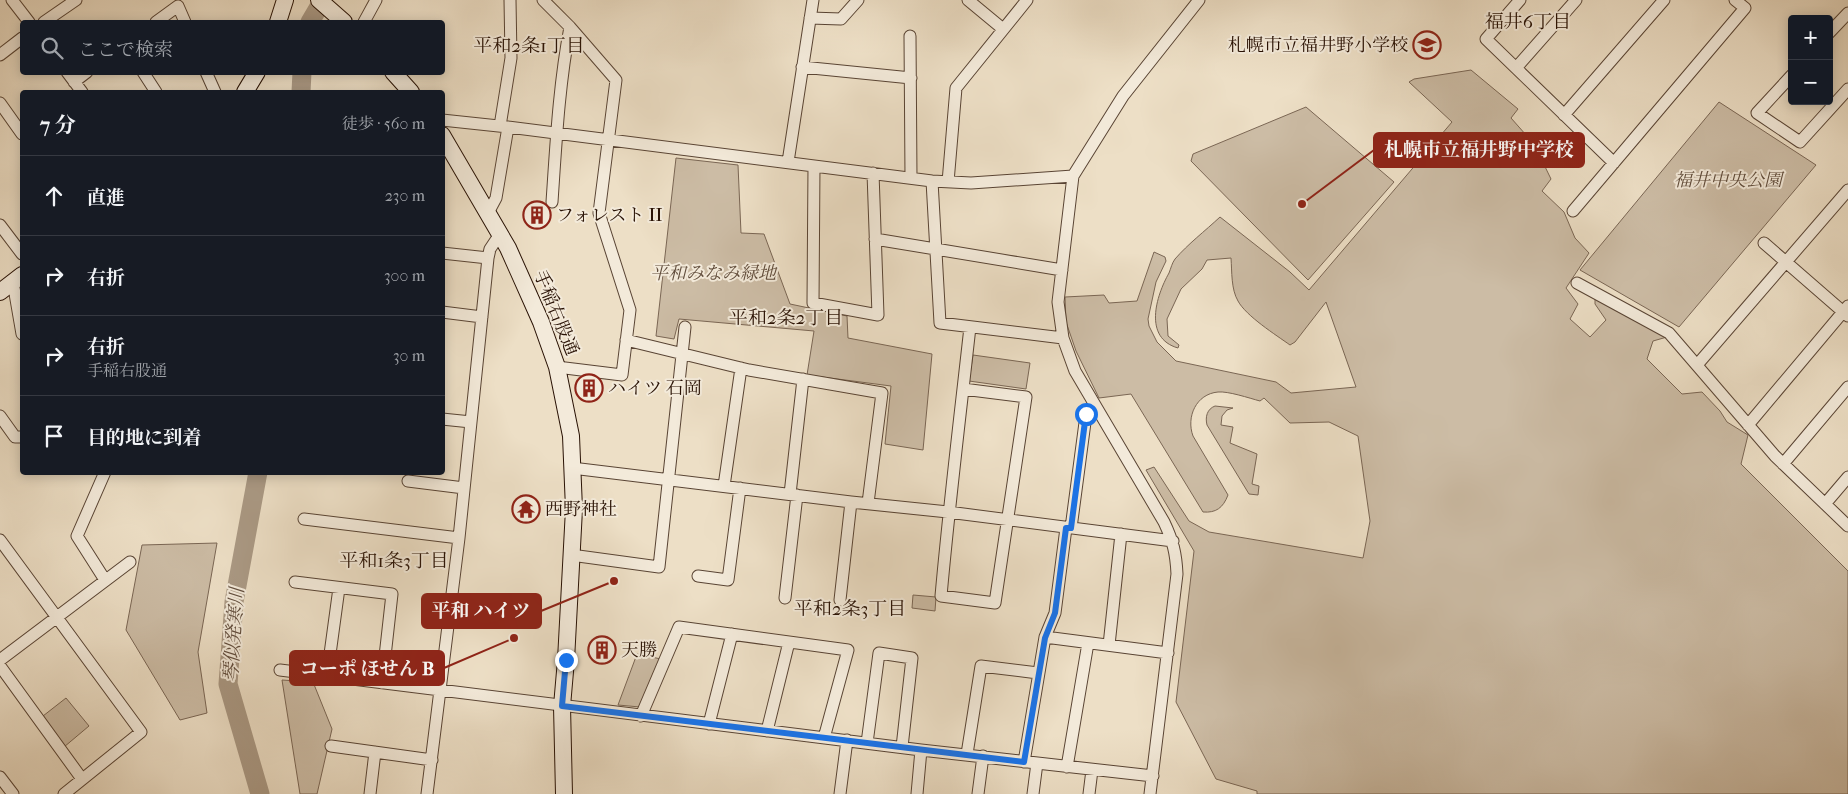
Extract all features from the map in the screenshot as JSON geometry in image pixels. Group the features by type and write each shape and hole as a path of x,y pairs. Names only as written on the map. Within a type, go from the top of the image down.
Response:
{"street":[{"path":"12,0 27,20"},
{"path":"47,20 76,0"},
{"path":"279,20 285,0"},
{"path":"319,0 342,20"},
{"path":"365,20 376,0"},
{"path":"488,213 496,198 504,126 511,58 510,0"},
{"path":"543,0 570,27 616,80 599,213 630,310 622,375 557,367"},
{"path":"788,162 813,0"},
{"path":"810,18 841,19 858,0"},
{"path":"968,0 1003,29"},
{"path":"948,182 956,88 1027,0"},
{"path":"1520,0 1486,38 1614,162"},
{"path":"1516,68 1576,0"},
{"path":"1564,115 1664,0"},
{"path":"1573,211 1745,8 1735,0"},
{"path":"1150,794 1177,574 1176,555 1173,541 1164,522 1075,371 1063,338 1058,302 1073,176 1123,96 1196,1"},
{"path":"159,20 178,6 184,20"},
{"path":"1833,29 1848,13"},
{"path":"552,202 565,54 570,27"},
{"path":"910,36 911,178"},
{"path":"0,55 20,40"},
{"path":"802,67 911,78"},
{"path":"145,75 155,90"},
{"path":"207,75 214,90"},
{"path":"246,90 255,75"},
{"path":"396,75 409,90"},
{"path":"70,77 80,90"},
{"path":"1788,79 1757,113 1800,142 1848,89"},
{"path":"0,103 20,131"},
{"path":"445,120 609,139 932,181 971,183 1073,176"},
{"name":"手稲右股通","path":"445,140 500,234 541,322 557,367 571,436 574,509 562,706 564,794"},
{"path":"814,166 813,303 878,315 873,173"},
{"path":"932,181 940,324 1063,338"},
{"path":"1697,365 1848,190"},
{"path":"0,224 20,251"},
{"path":"427,794 459,538 488,258 490,249 500,234"},
{"path":"875,239 1062,270"},
{"path":"1748,425 1846,311 1764,243"},
{"path":"445,253 488,258"},
{"path":"12,283 20,324"},
{"path":"1577,283 1669,333 1784,464 1848,526"},
{"path":"445,312 482,317"},
{"path":"963,389 1026,397 996,603 941,596 948,512 970,327"},
{"path":"571,555 658,568 685,328"},
{"path":"626,340 741,368 882,393 868,503"},
{"path":"724,486 741,368"},
{"path":"784,598 803,379"},
{"path":"1784,464 1848,387"},
{"path":"1024,762 1045,638 1055,613 1086,414 1096,406"},
{"path":"0,416 15,437 20,437"},
{"path":"445,419 471,422"},
{"path":"572,468 948,512 1173,541"},
{"path":"104,475 77,536 105,580"},
{"path":"1824,504 1848,476"},
{"path":"408,482 464,488"},
{"path":"698,576 728,580 740,488"},
{"path":"840,600 851,502"},
{"path":"304,519 459,538"},
{"path":"1108,645 1121,534"},
{"path":"0,540 141,732 64,794"},
{"path":"0,660 130,562"},
{"path":"295,582 392,594 382,683"},
{"path":"328,676 339,588"},
{"path":"641,716 678,627 848,650 824,738"},
{"path":"709,724 732,634"},
{"path":"1045,638 1168,653"},
{"path":"766,731 789,642"},
{"path":"1067,766 1088,643"},
{"path":"867,743 879,653 912,658 902,747"},
{"path":"0,666 82,780"},
{"path":"967,754 980,666 1038,673"},
{"path":"280,670 921,750 1153,776"},
{"path":"840,794 847,740"},
{"path":"331,746 432,760"},
{"path":"916,794 921,750"},
{"path":"370,794 374,752"},
{"path":"978,794 982,756"},
{"path":"1033,794 1037,763"},
{"path":"1089,794 1092,770"},
{"path":"0,777 13,794"}],"green space":[{"path":"1471,70 1518,109 1511,118 1534,144 1551,179 1542,191 1564,212 1575,238 1589,253 1566,288 1578,304 1570,319 1590,337 1606,320 1595,304 1595,295 1667,337 1653,341 1647,359 1682,394 1702,392 1720,411 1727,422 1748,435 1741,464 1848,571 1848,794 1257,794 1257,791 1216,779 1176,702 1194,551 1146,470 1154,467 1189,521 1209,532 1363,558 1370,521 1358,436 1329,422 1290,423 1264,398 1260,401 1227,393 1218,392 1210,394 1204,397 1195,408 1192,414 1191,429 1193,436 1228,495 1218,509 1212,512 1203,512 1131,394 1099,398 1076,351 1066,322 1065,297 1104,295 1109,303 1137,301 1154,252 1165,257 1166,261 1156,282 1148,319 1149,326 1157,342 1176,361 1276,382 1291,393 1356,387 1326,302 1295,342 1290,345 1254,319 1242,307 1233,286 1231,258 1207,260 1202,269 1181,289 1167,319 1168,336 1179,345 1178,348 1167,343 1160,335 1156,326 1157,304 1160,293 1175,259 1220,217 1290,272 1309,290 1452,122 1409,82 1414,79"},
{"name":"福井中央公園","path":"1719,102 1816,165 1679,327 1580,270"},
{"path":"1306,107 1394,182 1308,280 1191,161 1193,154"},
{"name":"平和みなみ緑地","path":"676,158 738,165 741,233 764,234 790,304 847,316 848,338 932,354 923,450 885,444 891,386 807,375 814,331 679,319 674,339 656,336"},
{"path":"973,355 1030,363 1026,389 969,381"},
{"path":"1215,406 1233,408 1227,410 1222,416 1221,425 1233,427 1230,443 1257,454 1252,484 1259,486 1258,495 1249,494 1207,425 1207,414"},
{"path":"217,543 198,652 207,713 180,720 126,630 142,545"},
{"path":"913,595 936,597 935,611 912,608"},
{"path":"637,654 661,659 640,707 618,705"},
{"path":"282,680 313,682 332,729 317,794 300,794"},
{"path":"66,698 89,726 64,747 43,716"}],"waterway":[{"name":"琴似発寒川","path":"311,20 323,0"},
{"name":"琴似発寒川","path":"301,90 302,75"},
{"name":"琴似発寒川","path":"257,475 234,602 228,684 260,794"}],"place":[{"name":"札幌市立福井野小学校","path":"1427,45"},
{"name":"札幌市立福井野中学校","path":"1302,204"},
{"name":"フォレスト II","path":"537,215"},
{"name":"ハイツ 石岡","path":"589,388"},
{"name":"西野神社","path":"526,509"},
{"name":"平和 ハイツ","path":"614,581"},
{"name":"コーポ ほせん B","path":"514,638"},
{"name":"天勝","path":"602,650"}],"district":[{"name":"福井6丁目","path":"1528,22"},
{"name":"平和2条1丁目","path":"529,46"},
{"name":"平和2条2丁目","path":"786,318"},
{"name":"平和1条3丁目","path":"394,561"},
{"name":"平和2条3丁目","path":"850,609"}],"route":[{"path":"566,660 562,706 1024,762 1045,638 1055,613 1066,528 1071,528 1086,414"}]}
